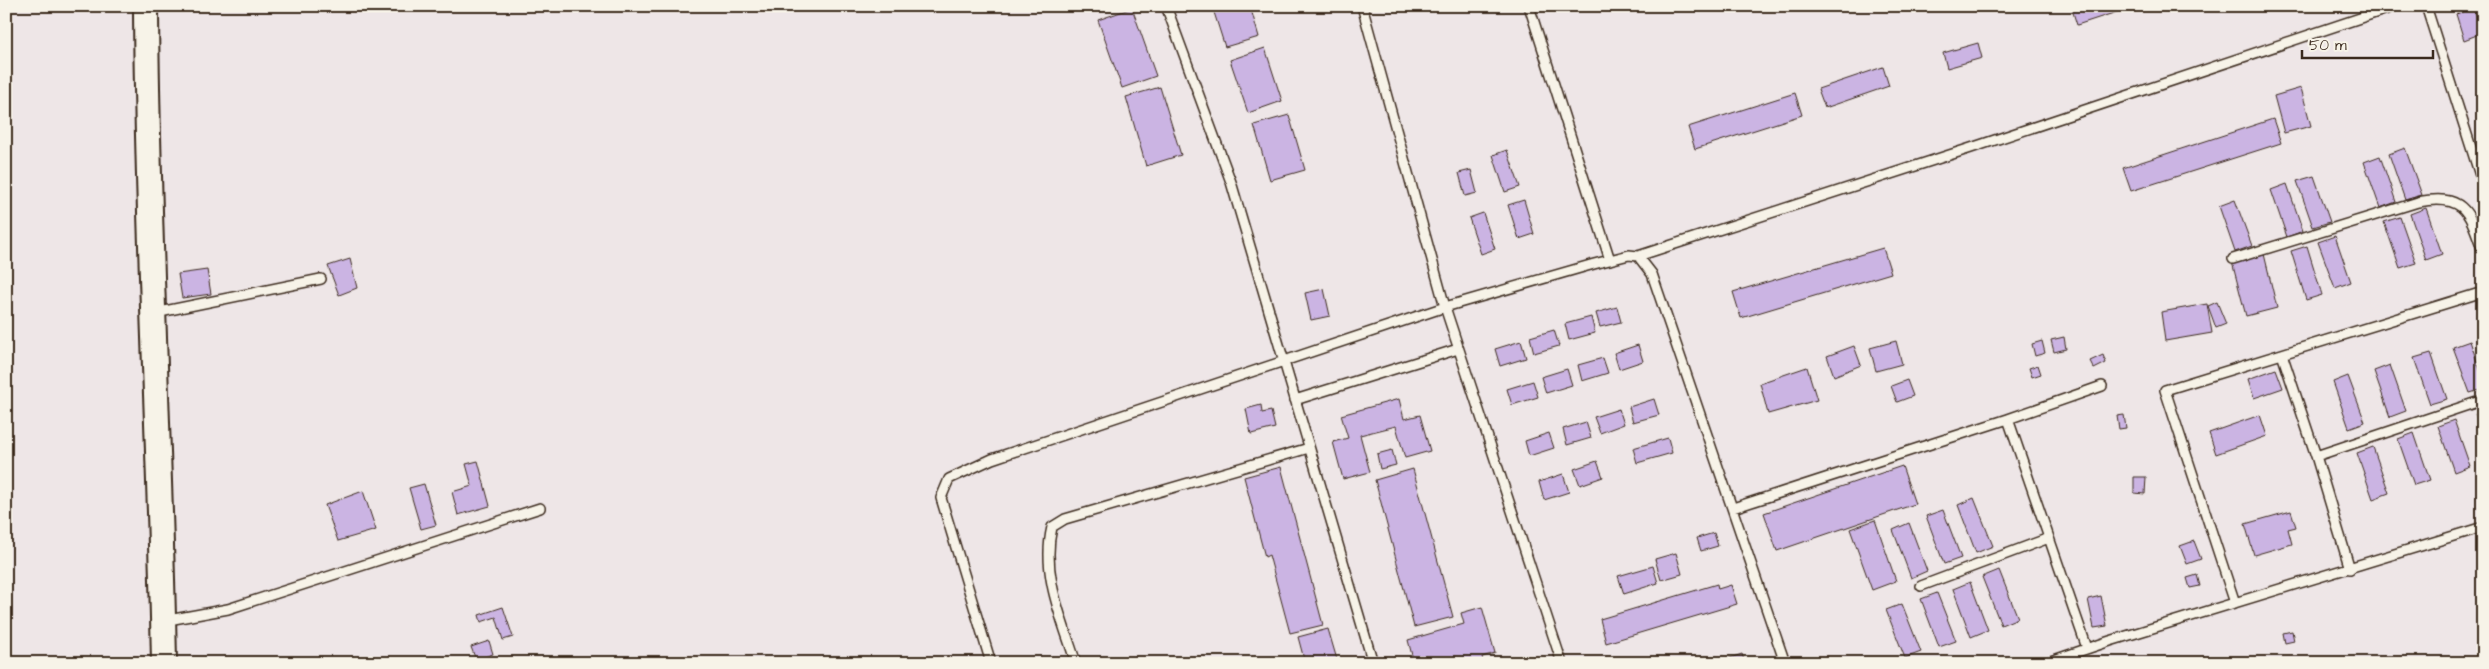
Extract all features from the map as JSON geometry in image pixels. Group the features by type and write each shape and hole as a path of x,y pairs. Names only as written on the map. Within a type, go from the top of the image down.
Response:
{"street":[{"path":"146,6 146,127 162,527 164,663"}],"lane":[{"path":"1166,6 1231,182 1373,663"},
{"path":"1362,6 1445,307 1562,663"},
{"path":"1529,6 1610,260"},
{"path":"992,663 941,498 949,479 992,459 1445,307 1610,260 1629,255 1638,256 1971,148 2396,6"},
{"path":"2426,6 2483,185"},
{"path":"2233,259 2418,202 2438,198 2459,204 2468,214 2483,251"},
{"path":"1638,256 1652,274 1785,663"},
{"path":"153,313 321,279"},
{"path":"2234,603 2165,390 2483,292"},
{"path":"1295,400 1458,349"},
{"path":"2282,354 2316,456 2350,569"},
{"path":"1733,508 2008,419 2102,386"},
{"path":"2316,456 2483,400"},
{"path":"2008,419 2087,648"},
{"path":"1076,663 1050,582 1048,544 1052,527 1066,519 1309,448"},
{"path":"163,621 228,609 540,508"},
{"path":"2045,663 2087,648 2483,527"},
{"path":"1921,586 2049,538"}],"building":[{"path":"1212,6 1250,6 1259,37 1225,47"},
{"path":"2071,6 2135,6 2077,25"},
{"path":"1132,8 1156,76 1122,88 1098,20"},
{"path":"2474,8 2482,33 2464,40 2456,14"},
{"path":"1978,43 1982,58 1947,68 1943,53"},
{"path":"1265,48 1282,101 1248,113 1230,60"},
{"path":"1883,67 1889,86 1825,108 1818,89"},
{"path":"1160,87 1181,155 1146,166 1126,97"},
{"path":"2301,88 2311,126 2284,133 2274,96"},
{"path":"1795,93 1802,115 1695,149 1688,127"},
{"path":"1289,115 1305,170 1270,180 1254,125"},
{"path":"2273,119 2281,143 2131,191 2123,168"},
{"path":"2405,148 2422,195 2405,200 2389,154"},
{"path":"1507,150 1520,187 1505,192 1493,155"},
{"path":"2380,156 2396,202 2380,208 2364,162"},
{"path":"1471,170 1477,193 1465,196 1459,173"},
{"path":"2314,176 2330,222 2313,227 2297,181"},
{"path":"2287,184 2303,231 2287,237 2271,190"},
{"path":"1524,200 1534,234 1519,239 1508,205"},
{"path":"2235,200 2252,246 2235,252 2219,206"},
{"path":"2426,208 2442,254 2426,260 2410,214"},
{"path":"1483,213 1495,249 1481,254 1469,218"},
{"path":"2400,217 2416,263 2400,268 2384,222"},
{"path":"2335,236 2351,282 2335,288 2318,242"},
{"path":"2307,246 2322,295 2306,300 2291,251"},
{"path":"1883,248 1891,273 1741,318 1733,292"},
{"path":"2264,254 2277,308 2246,316 2232,262"},
{"path":"350,259 357,288 339,295 328,266"},
{"path":"207,270 211,294 182,298 178,274"},
{"path":"1324,289 1330,316 1311,320 1305,293"},
{"path":"2217,302 2226,324 2216,328 2208,306"},
{"path":"2207,304 2212,333 2165,341 2161,312"},
{"path":"1617,307 1621,322 1600,327 1596,313"},
{"path":"1591,317 1595,333 1569,340 1565,324"},
{"path":"1554,330 1559,346 1534,353 1530,337"},
{"path":"2483,335 2483,356 2476,337"},
{"path":"2064,337 2066,349 2054,352 2051,340"},
{"path":"1521,341 1526,358 1500,366 1495,349"},
{"path":"1896,341 1902,364 1876,371 1870,348"},
{"path":"2042,341 2045,353 2035,356 2032,344"},
{"path":"2470,341 2483,379 2483,389 2470,393 2453,347"},
{"path":"1638,345 1643,361 1619,369 1614,353"},
{"path":"1854,346 1861,365 1834,376 1827,356"},
{"path":"2431,353 2447,399 2430,404 2414,358"},
{"path":"2103,355 2106,363 2094,369 2090,361"},
{"path":"1603,358 1608,373 1582,381 1578,365"},
{"path":"2038,365 2041,374 2032,377 2029,368"},
{"path":"2390,365 2406,411 2390,417 2374,371"},
{"path":"1807,367 1817,400 1768,414 1760,383"},
{"path":"1567,369 1572,385 1546,393 1541,377"},
{"path":"2276,369 2283,388 2254,398 2248,379"},
{"path":"2348,376 2365,422 2349,428 2333,382"},
{"path":"1907,380 1913,396 1897,402 1891,386"},
{"path":"1533,381 1538,397 1512,405 1507,389"},
{"path":"1399,399 1404,419 1420,415 1430,451 1405,458 1396,426 1360,435 1370,472 1343,479 1333,442 1348,438 1341,415"},
{"path":"1654,399 1659,415 1633,422 1629,407"},
{"path":"1261,405 1262,413 1271,411 1275,428 1251,434 1246,409"},
{"path":"1619,409 1624,424 1600,433 1594,417"},
{"path":"2483,412 2483,436 2475,414"},
{"path":"2124,415 2126,428 2119,429 2117,416"},
{"path":"2260,415 2267,436 2216,454 2209,433"},
{"path":"2454,420 2470,466 2454,472 2438,426"},
{"path":"1586,422 1591,438 1567,445 1563,429"},
{"path":"1549,433 1554,448 1529,456 1525,441"},
{"path":"2414,433 2430,480 2414,485 2398,439"},
{"path":"1668,438 1672,453 1637,463 1633,448"},
{"path":"2373,447 2389,493 2373,499 2357,453"},
{"path":"1392,450 1396,465 1380,469 1377,454"},
{"path":"478,461 490,506 458,515 452,492 472,486 466,464"},
{"path":"1597,461 1603,477 1580,485 1574,469"},
{"path":"1902,466 1915,504 1777,551 1764,513"},
{"path":"1281,467 1323,625 1290,633 1269,555 1265,557 1244,477"},
{"path":"1413,469 1453,617 1414,627 1375,480"},
{"path":"1563,474 1569,492 1544,500 1539,482"},
{"path":"2134,477 2146,477 2145,494 2134,493"},
{"path":"424,484 436,525 421,529 409,488"},
{"path":"363,491 376,530 338,541 325,505"},
{"path":"1974,498 1993,546 1976,553 1958,505"},
{"path":"1943,510 1961,558 1944,564 1926,516"},
{"path":"2291,511 2296,527 2288,529 2292,544 2254,555 2245,524"},
{"path":"1875,520 1896,581 1872,590 1850,529"},
{"path":"1909,523 1927,571 1911,578 1893,530"},
{"path":"1714,533 1718,546 1701,551 1697,538"},
{"path":"2194,541 2201,559 2187,564 2180,546"},
{"path":"1676,553 1682,574 1661,580 1655,559"},
{"path":"1653,566 1658,583 1624,594 1618,576"},
{"path":"1999,570 2018,618 2001,625 1982,577"},
{"path":"2197,575 2200,586 2190,588 2187,578"},
{"path":"1970,582 1988,630 1971,637 1953,589"},
{"path":"1717,584 1718,589 1731,585 1737,604 1606,643 1600,619"},
{"path":"1937,593 1956,641 1939,647 1921,599"},
{"path":"2101,596 2107,626 2094,628 2088,599"},
{"path":"1902,604 1921,652 1905,658 1886,610"},
{"path":"503,607 513,637 503,640 496,617 481,622 479,615"},
{"path":"1482,607 1495,653 1482,657 1484,663 1414,663 1408,640 1464,624 1461,613"},
{"path":"1328,629 1338,663 1305,663 1298,637"},
{"path":"2292,631 2294,641 2285,643 2283,633"},
{"path":"489,641 493,654 476,660 471,647"},
{"path":"1742,654 1745,663 1715,663"}]}
